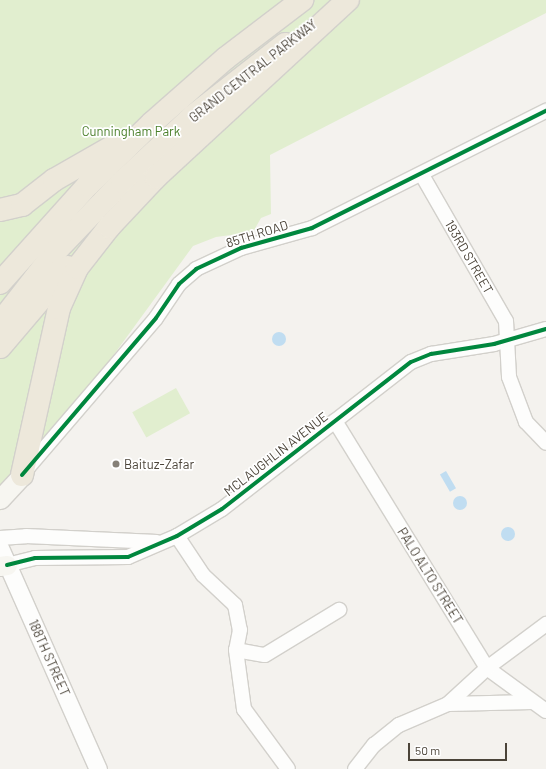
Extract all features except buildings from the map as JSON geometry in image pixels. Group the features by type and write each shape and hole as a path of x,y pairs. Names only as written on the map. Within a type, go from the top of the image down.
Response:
{"highway":[{"name":"GRAND CENTRAL PARKWAY","path":"0,283 88,185 152,124 226,58 302,0"},
{"name":"GRAND CENTRAL PARKWAY","path":"0,323 55,252 158,148 263,60 348,0"},
{"path":"0,347 70,264 175,160 348,0"},
{"path":"0,210 22,205 54,180 152,124"},
{"path":"22,475 62,299 77,268 109,227"}],"main road":[{"name":"85TH ROAD","path":"0,499 22,475"}],"street":[{"name":"85TH ROAD","path":"22,475 156,318 179,284 196,269 241,248 312,228 422,175 546,111"},
{"name":"193RD STREET","path":"422,175 506,322 509,377 524,416 546,443"},
{"name":"MCLAUGHLIN AVENUE","path":"4,566 35,558 128,557 161,543 177,536 222,509 420,357 507,341 546,329"},
{"name":"PALO ALTO STREET","path":"335,421 487,668 546,711"},
{"name":"MCLAUGHLIN AVENUE","path":"0,538 26,536 161,543"},
{"path":"177,536 203,575 235,605 240,630 236,650 244,709 288,769"},
{"name":"188TH STREET","path":"0,548 4,566 98,769"},
{"path":"236,650 265,655 339,610"},
{"path":"355,769 374,744 399,725 448,704 487,668 546,624"},
{"path":"448,704 532,702"}],"green space":[{"name":"Cunningham Park","path":"0,0 546,0 546,13 270,155 271,214 261,218 253,232 216,237 193,246 0,511"},
{"path":"176,388 190,413 146,438 132,412"}],"water":[{"path":"279,332 284,334 286,339 284,344 279,346 274,344 272,339 274,334"},
{"path":"446,471 456,488 450,492 440,474"},
{"path":"460,496 465,498 467,503 465,508 460,510 455,508 453,503 455,498"},
{"path":"508,527 513,529 515,534 513,539 508,541 503,539 501,534 503,529"}],"cycle path":[{"path":"22,475 156,318 179,284 196,269 241,248 312,228 546,111"},
{"path":"7,565 35,558 128,557 177,536 222,509 411,362 431,354 494,344 546,329"}],"place":[{"name":"Baituz-Zafar","path":"116,464"}]}
